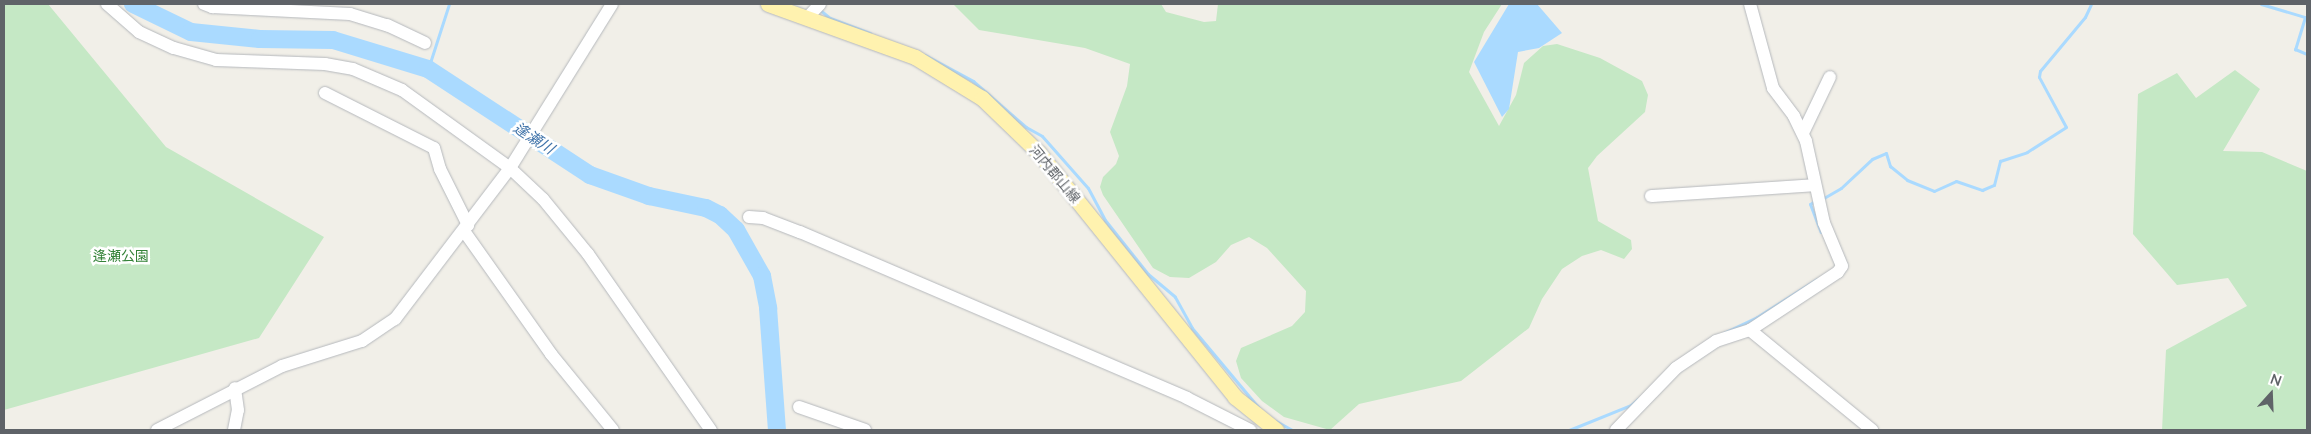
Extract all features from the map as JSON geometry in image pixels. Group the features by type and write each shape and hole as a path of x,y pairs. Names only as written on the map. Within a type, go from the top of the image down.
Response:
{"main road":[{"name":"河内郡山線","path":"768,4 915,57 967,87 999,112 1039,153 1235,396 1276,430"}],"street":[{"path":"107,4 139,32 174,48 216,60 325,64 374,76 402,90 512,164 588,254 711,430"},
{"path":"204,4 212,7 350,14 387,25 426,43"},
{"path":"157,430 235,388 282,366 340,349 378,332 409,303 512,164 538,117 612,4"},
{"path":"808,18 820,4"},
{"path":"1616,430 1676,368 1716,341 1750,330 1842,267 1824,223 1803,133 1773,88 1750,4"},
{"path":"1803,133 1830,77"},
{"path":"326,93 434,148 440,169 466,228 550,354 613,430"},
{"path":"1651,196 1815,186"},
{"path":"749,217 763,218 800,232 1187,398 1250,430"},
{"path":"1750,330 1872,430"},
{"path":"234,430 238,410 235,388"},
{"path":"799,406 865,430"}],"green space":[{"name":"逢瀬公園","path":"4,4 48,4 166,147 324,237 259,338 4,410"},
{"path":"953,4 1161,4 1166,12 1204,22 1216,21 1218,4 1502,4 1484,32 1469,72 1499,126 1516,95 1524,63 1543,46 1557,44 1600,58 1642,81 1648,95 1645,112 1597,156 1588,168 1598,221 1631,240 1632,249 1624,259 1601,250 1582,256 1562,269 1542,299 1529,328 1461,381 1359,404 1330,430 1284,417 1262,401 1241,378 1236,361 1241,348 1292,326 1305,312 1306,291 1267,248 1249,237 1231,245 1216,262 1189,278 1170,277 1153,268 1103,195 1100,187 1103,177 1116,164 1119,156 1110,132 1127,86 1130,64 1085,48 979,30"},
{"path":"2235,70 2260,89 2223,151 2262,152 2307,171 2307,430 2162,430 2166,350 2247,306 2228,278 2177,285 2133,234 2138,94 2177,73 2196,98"}],"water":[{"path":"1509,4 1537,4 1562,33 1539,48 1518,52 1509,109 1502,117 1474,62"}],"waterway":[{"name":"逢瀬川","path":"133,4 191,32 260,39 333,40 428,69 590,175 649,196 706,208 720,215 736,230 762,276 768,308 777,430"},
{"path":"428,69 449,4"},
{"path":"1822,199 1841,188 1872,159 1886,153 1890,166 1907,180 1934,191 1956,181 1982,190 1994,185 2000,161 2027,152 2066,127 2039,77 2040,71 2085,17 2091,4"},
{"path":"2261,4 2305,17 2295,49 2307,54"},
{"path":"820,10 830,18 870,33"},
{"path":"925,55 973,81 1026,127 1042,136 1088,188 1105,220 1148,274 1175,297 1192,328 1259,408"},
{"path":"1816,200 1810,204 1821,232"},
{"path":"1719,335 1757,317 1817,279"},
{"path":"1569,430 1631,405 1638,399"},
{"path":"1276,421 1292,430"}]}
